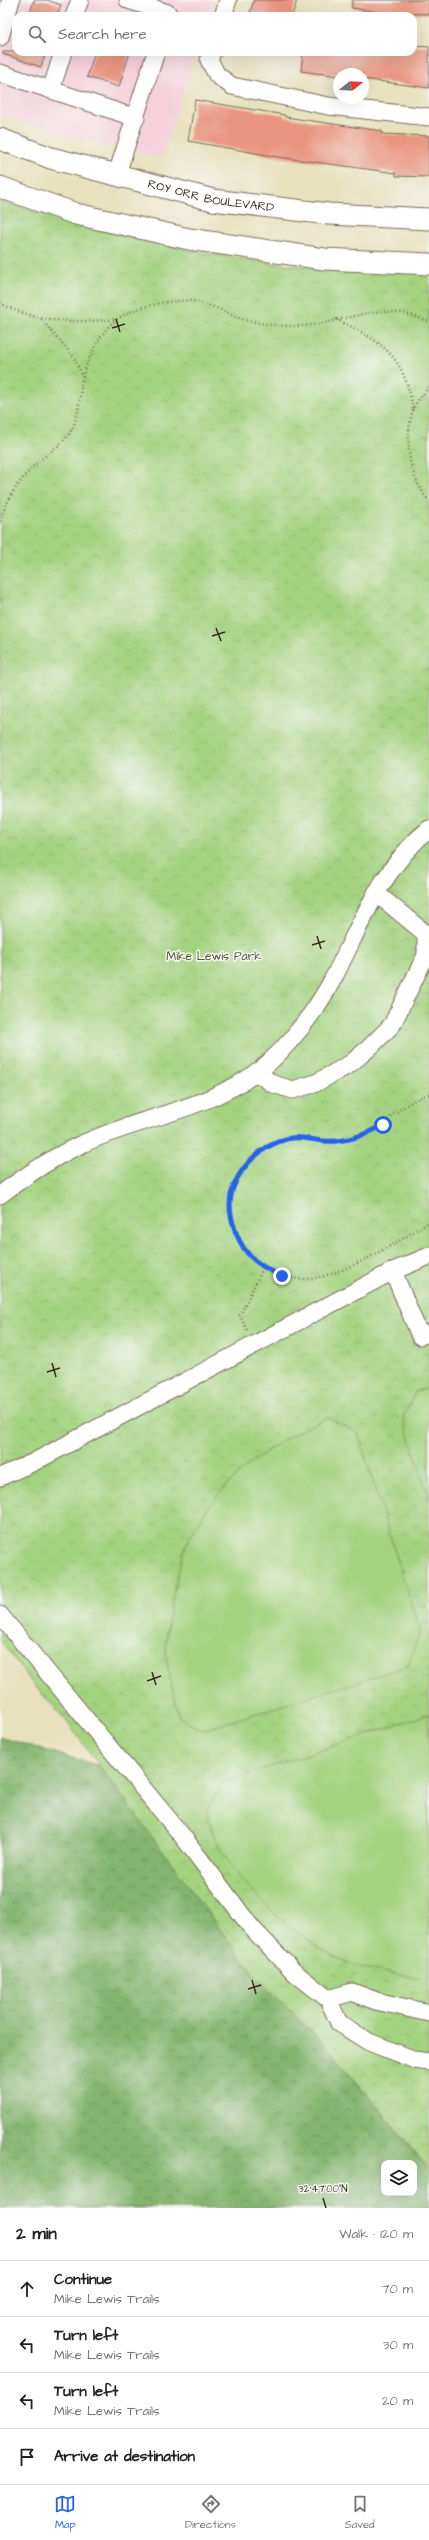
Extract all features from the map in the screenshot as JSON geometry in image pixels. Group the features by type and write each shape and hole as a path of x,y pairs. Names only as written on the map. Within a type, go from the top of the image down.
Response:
{"main road":[{"name":"ROY ORR BOULEVARD","path":"0,139 51,158 213,200 329,214 429,219"},
{"path":"0,187 76,214 189,239 324,259 429,264"}],"street":[{"path":"0,37 12,0"},
{"path":"76,12 80,0"},
{"path":"128,0 165,12"},
{"path":"224,12 228,0"},
{"path":"51,90 62,56"},
{"path":"117,174 155,56"},
{"path":"210,56 209,60 217,76 232,86 328,106 429,117"},
{"path":"0,73 136,118"},
{"path":"0,1196 44,1164 82,1144 195,1105 227,1090 256,1072 289,1040 312,1012 334,977 363,915 376,893 406,852 429,829"},
{"path":"256,1072 273,1084 293,1090 316,1083 350,1064 392,1025 426,955 426,934 376,893"},
{"path":"0,1477 34,1462 393,1271 429,1256"},
{"path":"393,1271 420,1336 429,1333"},
{"path":"0,1615 184,1838 251,1927 294,1972 323,1996 339,2023 369,2042 415,2060 429,2062"},
{"path":"323,1996 352,1992 376,2001 429,2012"}],"path":[{"path":"0,303 41,319 64,322 116,319 143,307 166,302 191,301 216,308 241,318 278,326 313,325 376,311 395,311 429,322"},
{"path":"41,319 73,356 82,375"},
{"path":"0,521 10,496 22,480 34,465 62,442 73,427 82,375 100,339 116,319"},
{"path":"335,319 368,335 391,354 409,386 413,409 409,460 418,488 429,501"},
{"path":"413,409 429,387"},
{"path":"429,1094 414,1099 399,1109 383,1125 365,1135 344,1141 305,1137 287,1139 266,1147 252,1157 238,1176 232,1195 231,1218 238,1240 250,1257 263,1268 282,1276 302,1279 322,1276 373,1254 429,1222"},
{"path":"255,1344 240,1315 263,1268"}],"shaded area":[{"path":"0,0 214,0 210,12 12,12 12,56 195,56 161,158 78,139 0,114"}],"green space":[{"name":"Mike Lewis Park","path":"0,201 139,239 245,260 299,266 429,273 429,2169 331,2051 254,1975 65,1719 32,1683 0,1640"},
{"path":"429,1388 429,1499 403,1417 416,1391"},
{"path":"328,1418 358,1433 420,1632 408,1666 203,1730 179,1717 170,1680 166,1651 167,1631 172,1602 187,1543 204,1514 233,1479 268,1450 307,1427"},
{"path":"429,1714 429,1978 384,1972 350,1964 323,1951 304,1938 267,1906 249,1888 234,1869 222,1851 213,1833 207,1809 222,1783"},
{"path":"0,1737 100,1766 254,1975 331,2051 429,2171 429,2208 0,2208"}],"building":[{"path":"34,0 47,0 61,5 58,12 30,12"},
{"path":"254,0 297,0 293,12 250,12"},
{"path":"352,0 429,0 429,14 417,14 417,12 377,12 352,8"},
{"path":"417,46 429,47 429,88 369,80 369,68 333,68 333,75 301,71 303,56 417,56"},
{"path":"3,52 12,52 12,56 45,56 41,67 3,54"},
{"path":"94,56 129,56 119,87 87,77"},
{"path":"195,100 285,115 285,117 382,131 382,134 429,136 429,177 396,176 396,173 278,157 188,141"}],"route":[{"path":"282,1276 263,1268 250,1257 238,1240 231,1218 232,1195 238,1176 252,1157 266,1147 287,1139 305,1137 323,1141 344,1141 365,1135 383,1125"}]}
